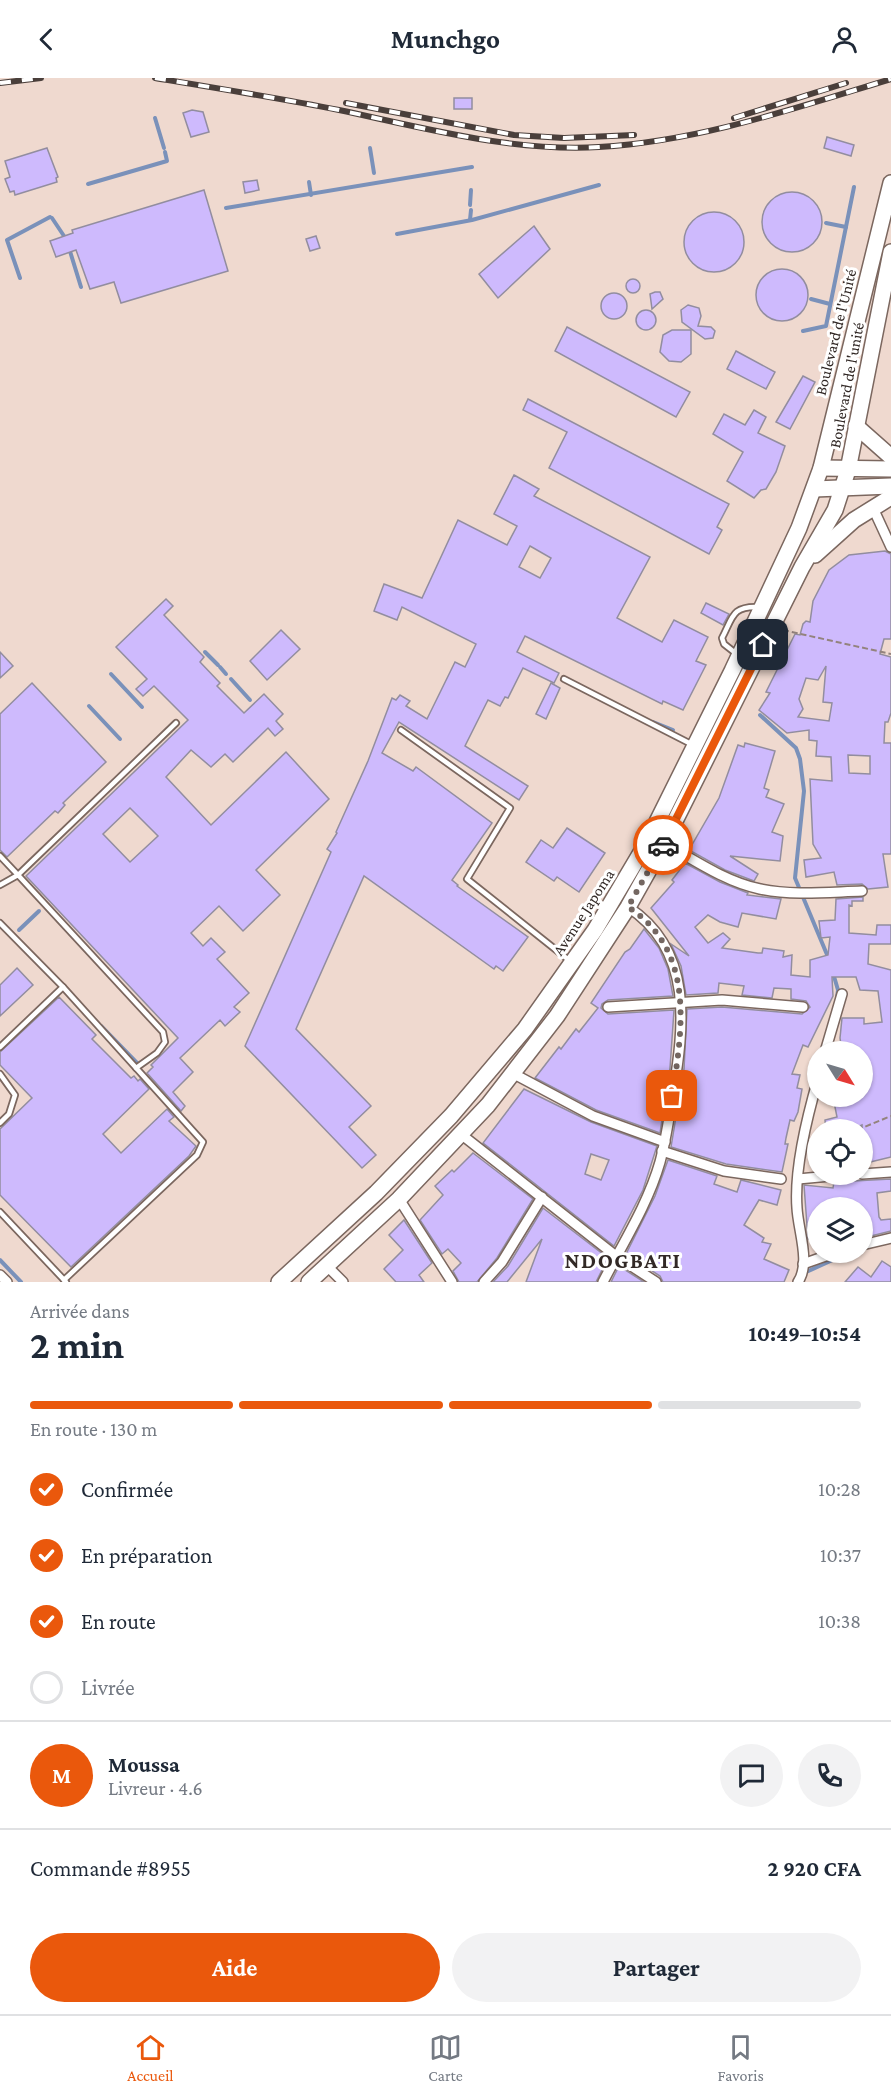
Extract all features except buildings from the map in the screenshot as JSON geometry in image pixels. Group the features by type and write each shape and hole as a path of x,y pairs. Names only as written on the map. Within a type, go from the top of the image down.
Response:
{"main road":[{"name":"Boulevard de l'Unité","path":"814,489 891,183"},
{"name":"Boulevard de l'unité","path":"843,489 891,252"},
{"path":"856,426 891,457"},
{"path":"820,468 848,471 891,469"},
{"path":"814,489 891,486"},
{"name":"Avenue Japoma","path":"279,1282 376,1193 497,1065 572,963 620,889 694,746 732,671 814,489"},
{"name":"Avenue Japoma","path":"309,1282 394,1203 462,1135 514,1074 557,1016 628,907 664,843 802,567 835,510 843,489"},
{"path":"802,567 838,533 891,497"},
{"path":"732,671 747,678"},
{"path":"376,1193 394,1203"}],"street":[{"path":"873,508 891,547"},
{"path":"664,843 724,876 760,889 812,893 862,891"},
{"path":"603,1282 648,1194 663,1147 679,1052 682,1002 672,959 647,920 628,907"},
{"path":"828,1041 842,993"},
{"path":"608,1007 722,999 803,1006"},
{"path":"514,1074 593,1116 724,1171 781,1179"},
{"path":"798,1282 803,1264 797,1208 798,1179 812,1107"},
{"path":"462,1135 616,1256 656,1282"},
{"path":"873,1173 891,1172"},
{"path":"798,1179 807,1178"},
{"path":"484,1282 502,1262 542,1197"},
{"path":"394,1203 452,1282"},
{"path":"873,1242 891,1238"},
{"path":"803,1264 807,1263"},
{"path":"327,1266 343,1282"},
{"path":"0,1275 7,1282"}],"lane":[{"path":"739,656 724,644 722,638 737,609 742,606 761,607"},
{"path":"564,679 694,746"},
{"path":"0,885 18,875 176,723"},
{"path":"401,730 510,808 466,879 572,963"},
{"path":"0,856 163,1032 165,1042 157,1053 136,1068"},
{"path":"0,923 63,987 203,1142 202,1148 65,1281 0,1212"},
{"path":"0,1047 63,987"},
{"path":"0,1074 15,1095 9,1114 0,1123"}],"path":[{"path":"772,628 891,654"},
{"path":"873,1123 891,1116"}],"waterway":[{"path":"155,118 164,148"},
{"path":"370,148 374,173"},
{"path":"88,184 167,161 165,152"},
{"path":"226,208 472,167"},
{"path":"309,182 311,195"},
{"path":"397,234 472,220 599,185"},
{"path":"803,331 826,326 854,187"},
{"path":"470,205 471,190"},
{"path":"470,220 471,210"},
{"path":"20,278 7,240 50,217"},
{"path":"52,218 66,239"},
{"path":"826,223 846,227"},
{"path":"69,248 81,287"},
{"path":"811,299 830,304"},
{"path":"205,652 218,665"},
{"path":"220,667 226,674"},
{"path":"111,674 142,707"},
{"path":"231,679 250,700"},
{"path":"89,706 120,739"},
{"path":"760,715 796,748 800,759 804,791 795,878 828,957"},
{"path":"653,722 673,730"},
{"path":"19,930 39,911"},
{"path":"833,973 838,990 837,998"},
{"path":"101,1026 138,1064"},
{"path":"0,1260 21,1282"},
{"path":"804,1273 826,1263"}],"railway":[{"path":"0,83 41,78"},
{"path":"155,78 316,106 468,137 566,148 637,144 674,138 747,122 891,79"},
{"path":"734,118 846,83"},
{"path":"346,103 514,135 564,138 634,135"}],"way so far":[{"path":"663,845 628,907 647,920 658,934 672,959 678,980 682,1002 680,1041 672,1096"}],"district":[{"name":"NDOGBATI","path":"623,1260"}],"route":[{"path":"663,845 763,645"}]}
